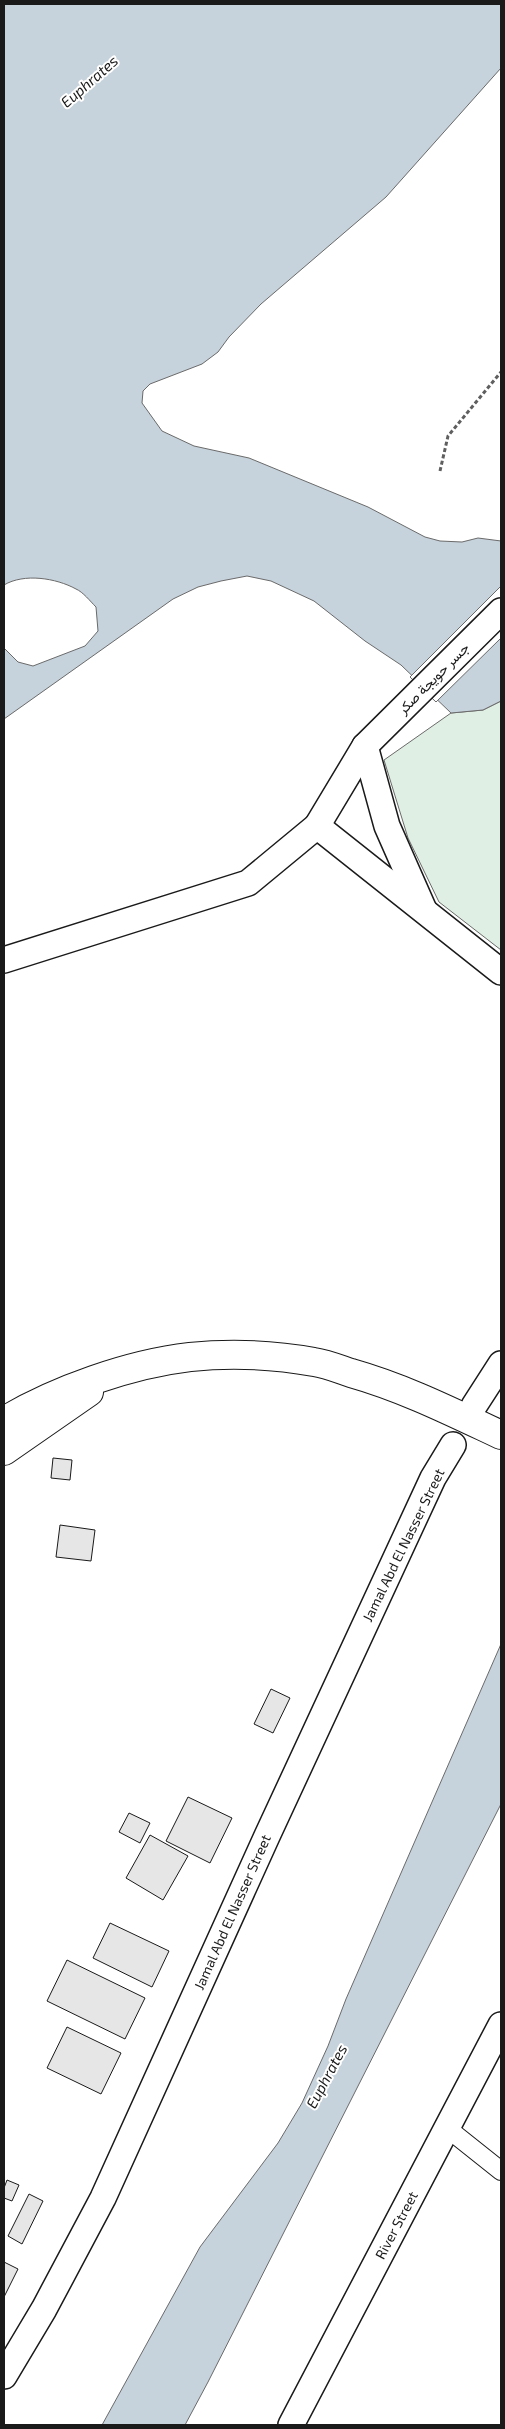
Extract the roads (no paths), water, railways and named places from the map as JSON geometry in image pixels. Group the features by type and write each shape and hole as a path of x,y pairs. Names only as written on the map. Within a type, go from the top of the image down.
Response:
{"main road":[{"path":"4,1421 53,1396 112,1375 189,1357 230,1355 315,1362 413,1393 501,1435"},
{"path":"4,1451 64,1411 112,1375"}],"street":[{"name":"جسر حويجة صكر","path":"4,960 248,883 317,826 365,746 501,611"},
{"path":"365,746 387,826 426,914"},
{"path":"317,826 501,972"},
{"path":"474,1406 501,1364"},
{"name":"Jamal Abd El Nasser Street","path":"4,2376 44,2309 103,2198 267,1836 433,1478 453,1445"},
{"name":"River Street","path":"291,2425 501,2025"},
{"path":"448,2128 501,2171"}],"water":[{"name":"Euphrates","path":"4,4 501,4 501,68 386,197 261,304 229,337 218,352 202,364 150,384 143,391 142,403 162,431 194,446 249,458 368,507 425,537 440,541 462,542 478,538 501,541 501,701 483,710 451,713 401,665 365,641 314,601 271,581 247,576 198,587 173,599 4,719 4,648 18,662 33,666 85,646 98,631 96,607 84,594 68,585 40,578 30,578 12,581 4,585"},
{"name":"Euphrates","path":"501,1644 501,1804 208,2382 185,2425 102,2425 200,2247 278,2143 302,2103"}]}
